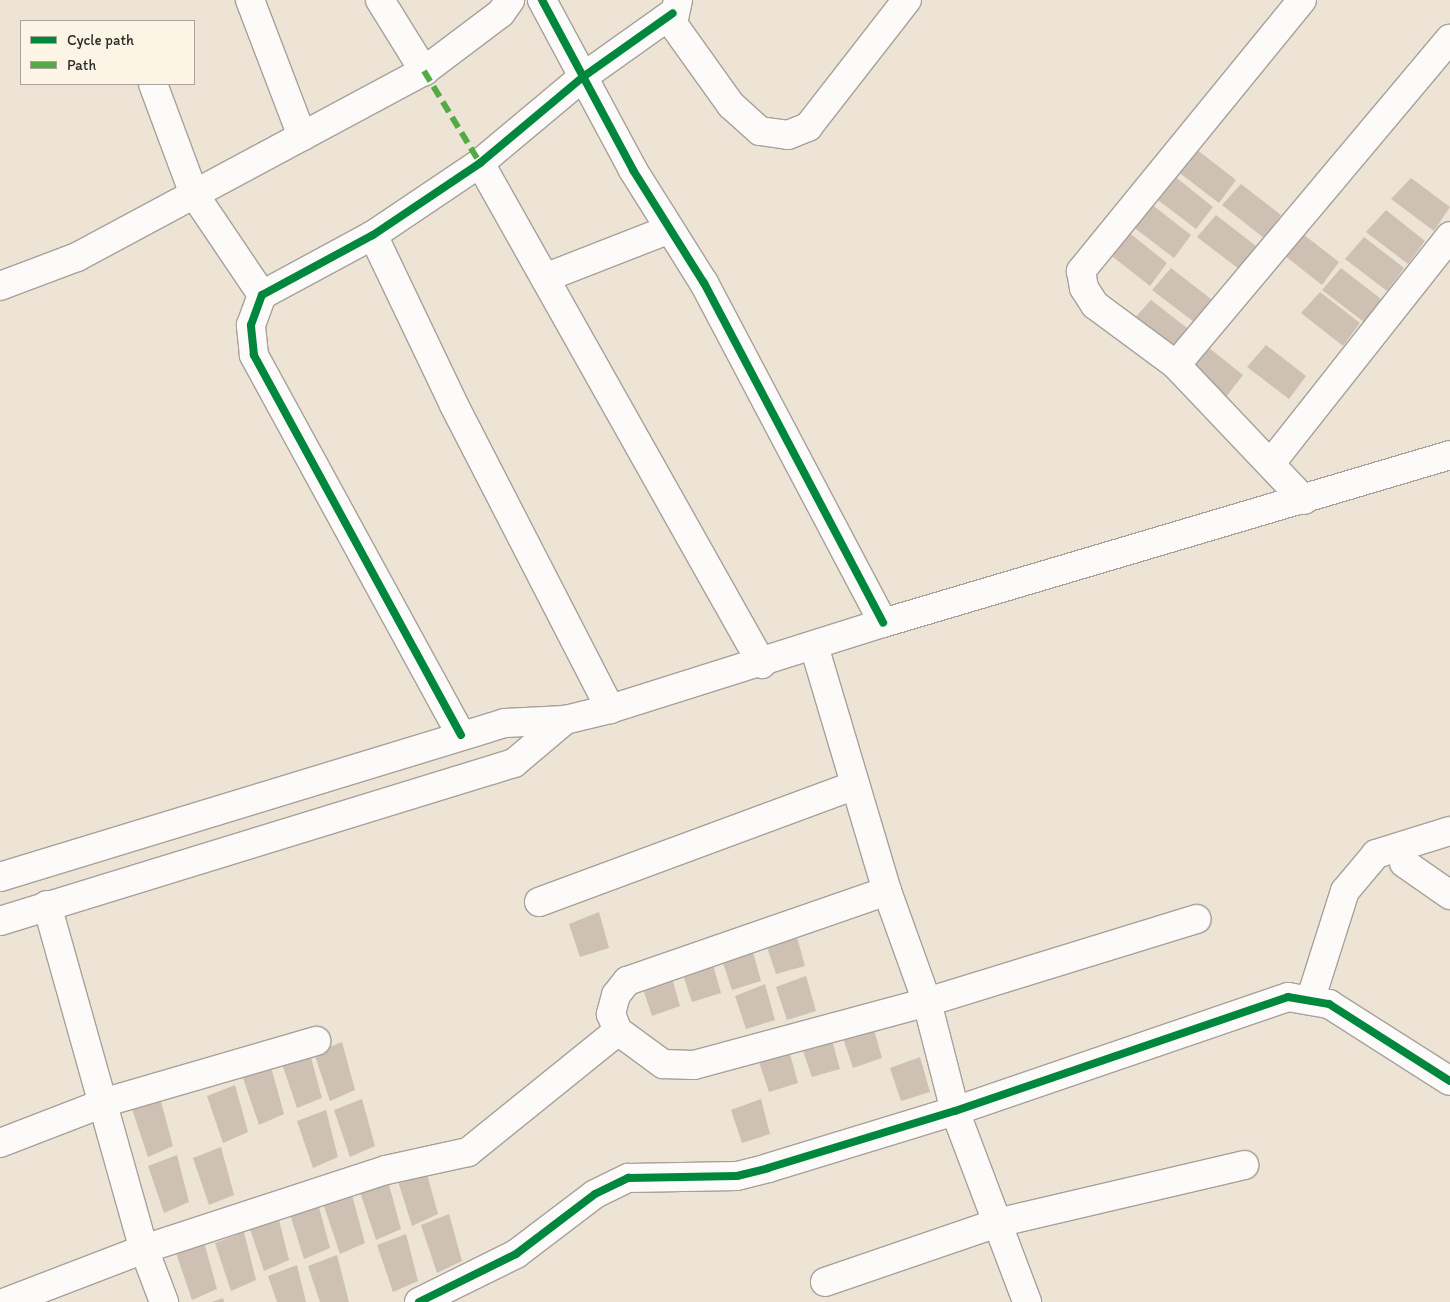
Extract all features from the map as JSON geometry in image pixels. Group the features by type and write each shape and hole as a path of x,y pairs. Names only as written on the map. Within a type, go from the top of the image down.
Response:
{"street":[{"path":"250,0 302,136"},
{"path":"380,0 424,71"},
{"path":"0,286 77,256 424,71 501,13 510,0"},
{"path":"542,0 583,77 670,229 704,283 883,623"},
{"path":"675,6 673,24 731,105 760,131 788,136 808,127 907,0"},
{"path":"1302,0 1081,272 1084,288 1095,305 1176,365 1271,463 1304,500"},
{"path":"460,735 254,355 251,325 262,295 373,235 480,163 583,77 675,6"},
{"path":"1176,365 1450,39"},
{"path":"153,85 194,194 262,295"},
{"path":"480,163 547,277 762,664"},
{"path":"547,277 670,229"},
{"path":"373,235 458,414 610,709"},
{"path":"1271,463 1450,236"},
{"path":"0,878 505,722 565,720 610,709 762,664 883,623 1304,500 1450,455"},
{"path":"814,646 887,891 927,1002 955,1111 1027,1302"},
{"path":"0,921 514,763 565,720"},
{"path":"539,902 855,785"},
{"path":"1311,998 1328,932 1345,891 1357,876 1376,854 1450,831"},
{"path":"1404,863 1450,895"},
{"path":"887,891 627,981 616,995 611,1014 618,1031 663,1064 680,1067 927,1002 1196,919"},
{"path":"47,905 106,1102 144,1249 164,1302"},
{"path":"419,1302 516,1254 595,1194 628,1178 737,1176 955,1111 1262,1004 1288,997 1311,998 1329,1004 1450,1081"},
{"path":"6,1302 144,1249 386,1170 468,1152 618,1031"},
{"path":"0,1143 106,1102 316,1041"},
{"path":"825,1282 997,1222 1244,1165"}],"building":[{"path":"1196,149 1236,180 1219,203 1177,171"},
{"path":"1173,175 1213,207 1196,229 1154,197"},
{"path":"1411,178 1450,207 1434,231 1391,199"},
{"path":"1241,184 1281,215 1264,238 1222,205"},
{"path":"1151,204 1191,235 1174,258 1132,226"},
{"path":"1386,210 1425,241 1408,264 1366,232"},
{"path":"1216,215 1256,246 1239,269 1197,237"},
{"path":"1127,231 1167,263 1150,286 1108,253"},
{"path":"1299,231 1339,262 1322,285 1280,252"},
{"path":"1364,237 1404,268 1387,291 1345,259"},
{"path":"1171,268 1211,299 1194,322 1152,290"},
{"path":"1341,268 1381,299 1364,322 1322,290"},
{"path":"1320,292 1360,323 1343,346 1301,313"},
{"path":"1151,300 1191,331 1173,354 1131,322"},
{"path":"1203,343 1243,375 1226,397 1184,365"},
{"path":"1266,345 1306,376 1289,399 1247,367"},
{"path":"599,912 609,948 580,957 569,924"},
{"path":"795,930 805,966 776,974 765,941"},
{"path":"751,945 761,981 732,990 721,957"},
{"path":"711,958 721,993 692,1002 681,969"},
{"path":"670,971 680,1006 652,1016 641,983"},
{"path":"806,976 816,1011 787,1020 776,987"},
{"path":"765,984 775,1020 746,1029 735,996"},
{"path":"872,1023 882,1058 853,1068 842,1035"},
{"path":"830,1033 840,1069 812,1077 801,1045"},
{"path":"342,1042 355,1090 330,1101 314,1053"},
{"path":"788,1047 798,1083 769,1092 758,1059"},
{"path":"309,1050 322,1098 297,1108 281,1061"},
{"path":"920,1057 930,1092 901,1101 890,1068"},
{"path":"271,1067 284,1114 259,1125 243,1078"},
{"path":"235,1085 248,1132 223,1143 207,1096"},
{"path":"160,1098 173,1146 148,1157 132,1109"},
{"path":"362,1099 375,1146 350,1157 334,1110"},
{"path":"761,1099 770,1134 742,1143 731,1110"},
{"path":"326,1110 338,1157 313,1168 297,1121"},
{"path":"221,1147 234,1195 209,1205 193,1158"},
{"path":"177,1155 189,1202 164,1213 148,1166"},
{"path":"425,1167 438,1214 412,1226 397,1178"},
{"path":"388,1181 401,1229 376,1240 360,1192"},
{"path":"352,1195 365,1243 340,1254 324,1206"},
{"path":"317,1200 330,1248 304,1259 289,1211"},
{"path":"277,1212 289,1260 264,1271 248,1223"},
{"path":"449,1214 462,1261 437,1273 421,1225"},
{"path":"244,1232 256,1280 231,1291 215,1243"},
{"path":"406,1234 418,1281 393,1292 377,1245"},
{"path":"204,1242 217,1289 192,1300 176,1253"},
{"path":"337,1255 349,1302 320,1302 308,1266"},
{"path":"297,1265 306,1302 277,1302 268,1276"},
{"path":"223,1298 224,1302 212,1302"}],"marked path":[{"path":"424,71 480,163"}],"cycle path":[{"path":"542,0 633,170 704,283 883,623"},
{"path":"461,735 254,355 251,325 262,295 373,235 480,163 583,77 673,13"},
{"path":"419,1302 516,1254 595,1194 628,1178 737,1176 768,1168 955,1111 1288,997 1329,1004 1450,1081"}]}
